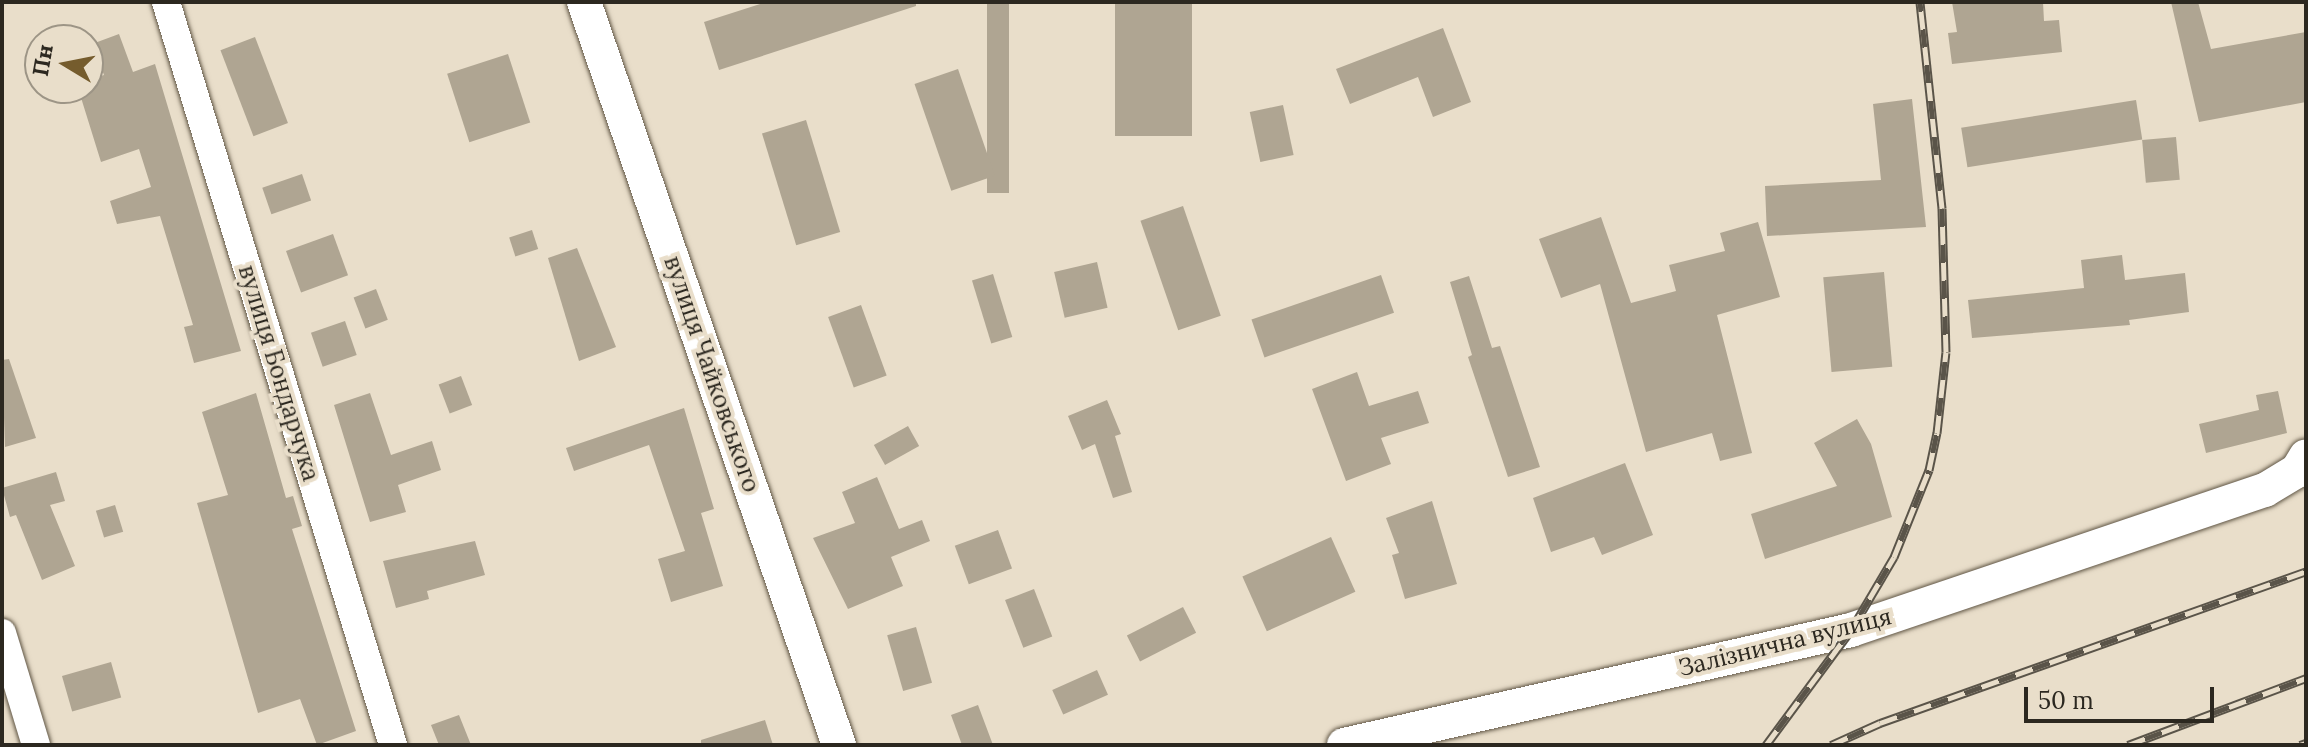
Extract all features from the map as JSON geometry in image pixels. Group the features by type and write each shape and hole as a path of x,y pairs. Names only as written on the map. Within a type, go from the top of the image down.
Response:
{"street":[{"name":"вулиця Бондарчука","path":"166,2 393,745"},
{"name":"вулиця Чайковського","path":"584,2 839,745"},
{"name":"Залізнична вулиця","path":"1344,745 1851,630 2265,490 2303,466"},
{"path":"2,633 36,745"}],"building":[{"path":"766,2 916,2 916,6 719,70 704,22"},
{"path":"987,2 1009,2 1009,193 987,193"},
{"path":"1115,2 1192,2 1192,136 1115,136"},
{"path":"1952,2 2043,2 2044,21 2059,20 2062,52 1952,64 1948,33 1957,32"},
{"path":"2171,2 2198,2 2211,49 2306,32 2306,102 2199,122"},
{"path":"1443,28 1471,102 1433,117 1418,77 1350,104 1336,69"},
{"path":"119,34 133,72 155,64 241,351 194,363 184,327 193,325 160,216 117,224 110,201 151,187 139,149 101,162 83,104 104,104 104,40"},
{"path":"255,37 288,123 253,136 220,50"},
{"path":"508,54 530,122 469,142 447,74"},
{"path":"958,69 995,176 951,191 915,84"},
{"path":"1912,99 1926,227 1767,236 1765,186 1881,180 1873,104"},
{"path":"2136,100 2142,140 1967,167 1961,128"},
{"path":"1283,105 1294,155 1260,162 1250,112"},
{"path":"806,120 840,232 796,245 762,133"},
{"path":"2176,137 2180,180 2146,183 2142,140"},
{"path":"302,174 311,200 271,214 262,188"},
{"path":"1183,206 1221,316 1178,330 1140,221"},
{"path":"1601,217 1631,303 1676,291 1669,265 1725,251 1720,233 1758,222 1780,297 1717,315 1752,453 1720,461 1712,433 1646,452 1600,284 1561,298 1539,239"},
{"path":"532,230 538,249 515,256 509,237"},
{"path":"333,234 348,275 301,292 286,251"},
{"path":"577,248 616,347 579,361 548,258"},
{"path":"2122,255 2125,280 2185,273 2189,312 2129,320 2130,325 1972,338 1968,300 2084,288 2081,260"},
{"path":"1097,262 1108,308 1065,318 1054,272"},
{"path":"1884,272 1892,367 1832,372 1823,277"},
{"path":"993,274 1012,337 991,344 972,280"},
{"path":"1381,275 1394,313 1264,357 1251,320"},
{"path":"1469,276 1492,348 1500,346 1540,467 1508,477 1468,357 1472,355 1450,282"},
{"path":"376,289 388,320 365,328 354,298"},
{"path":"861,305 887,375 854,387 828,317"},
{"path":"345,321 357,355 323,367 311,333"},
{"path":"9,359 36,438 5,447 2,360"},
{"path":"1357,372 1369,406 1418,391 1429,423 1381,438 1391,464 1346,481 1312,389"},
{"path":"461,376 472,405 450,414 439,385"},
{"path":"2278,391 2287,433 2206,453 2199,424 2259,410 2256,395"},
{"path":"256,393 286,498 293,496 302,526 292,529 356,731 317,745 300,699 258,713 197,503 228,495 202,412"},
{"path":"370,393 391,455 432,441 441,470 398,485 406,512 370,522 334,405"},
{"path":"1107,400 1121,434 1115,436 1132,492 1113,498 1095,444 1082,450 1068,416"},
{"path":"684,408 714,509 701,513 723,586 671,602 658,559 685,551 649,445 574,471 566,448"},
{"path":"1857,419 1871,444 1892,517 1765,559 1751,514 1837,486 1814,443"},
{"path":"908,426 919,446 885,465 874,445"},
{"path":"1625,463 1653,535 1602,555 1594,537 1551,552 1533,498"},
{"path":"56,472 65,501 50,505 75,566 42,580 16,515 10,517 2,488"},
{"path":"877,477 899,529 922,520 930,541 891,557 903,586 848,609 813,538 855,523 842,492"},
{"path":"1432,501 1457,584 1405,599 1392,555 1399,553 1386,518"},
{"path":"115,505 123,532 104,538 96,511"},
{"path":"998,530 1012,569 969,584 955,546"},
{"path":"1331,537 1355,592 1267,631 1242,576"},
{"path":"475,541 485,575 427,591 429,599 396,608 383,561"},
{"path":"1034,589 1052,637 1023,648 1005,600"},
{"path":"1183,607 1196,633 1140,661 1127,636"},
{"path":"916,627 932,683 903,691 887,635"},
{"path":"111,662 121,698 72,712 62,676"},
{"path":"1097,670 1108,695 1063,715 1052,690"},
{"path":"978,705 993,745 962,745 951,715"},
{"path":"459,715 471,745 439,745 431,725"},
{"path":"765,720 773,745 701,745 701,740"}],"railway":[{"path":"1766,745 1851,630 1894,557 1929,470 1937,433 1946,352 1942,208 1920,2"},
{"path":"1831,745 1880,723 2306,571"},
{"path":"2128,745 2306,678"},
{"path":"2300,745 2306,743"}]}
